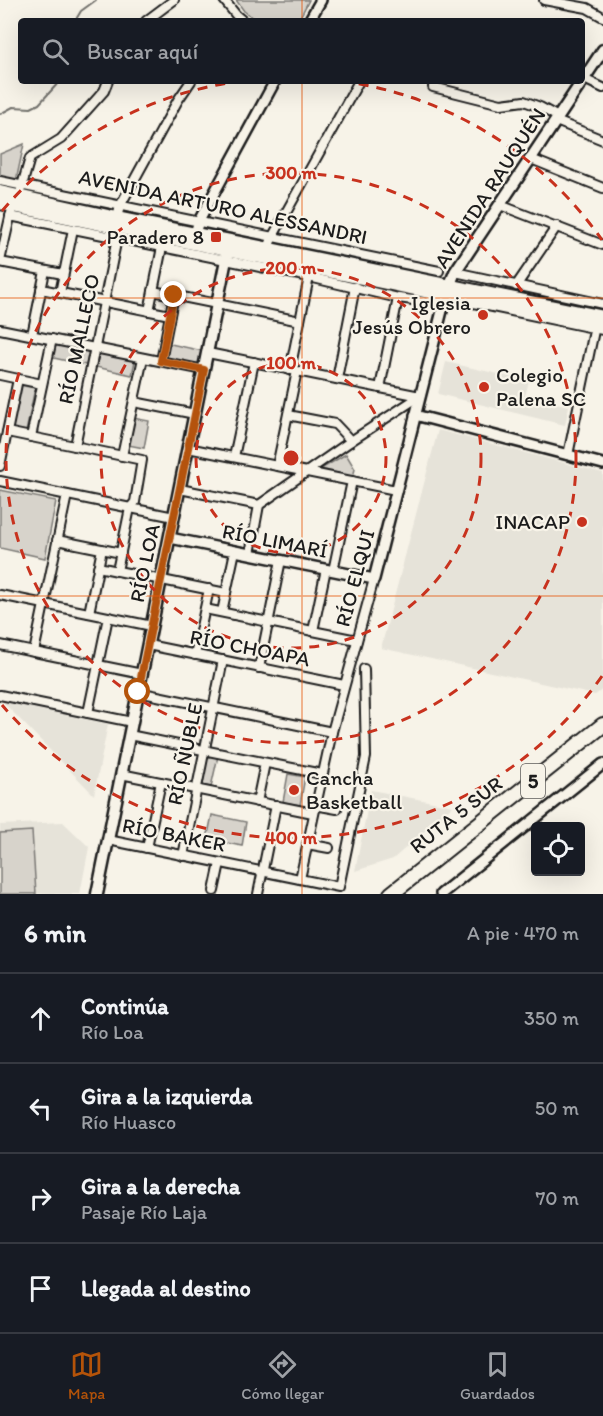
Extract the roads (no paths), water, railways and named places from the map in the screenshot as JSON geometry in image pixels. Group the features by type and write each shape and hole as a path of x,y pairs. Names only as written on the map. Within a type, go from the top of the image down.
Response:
{"highway":[{"name":"RUTA 5 SUR","path":"391,894 603,725"},
{"name":"RUTA 5 SUR","path":"406,892 603,735"},
{"path":"385,894 421,870"}],"main road":[{"name":"AVENIDA RAUQUÉN","path":"585,78 603,50"},
{"name":"AVENIDA RAUQUÉN","path":"446,295 455,272 581,84"},
{"name":"AVENIDA ARTURO ALESSANDRI","path":"0,192 16,201 228,250 600,324"},
{"name":"AVENIDA ARTURO ALESSANDRI","path":"0,203 16,201 118,212 197,227 228,250 271,242 446,295"},
{"name":"RÍO LOA","path":"97,894 228,250"}],"street":[{"path":"150,18 174,0"},
{"path":"224,0 239,18"},
{"path":"311,18 321,0"},
{"path":"544,0 587,8 603,17"},
{"path":"585,80 603,88"},
{"path":"63,274 0,261 30,158 62,139 104,91 107,84"},
{"path":"118,212 178,100 189,84"},
{"path":"197,227 273,84"},
{"path":"271,242 357,84"},
{"path":"433,87 501,104 524,101 603,140"},
{"path":"531,159 603,189"},
{"name":"AVENIDA ARTURO ALESSANDRI","path":"0,181 16,201 73,229 162,247 228,250 309,277 398,298 446,295"},
{"path":"500,205 603,245"},
{"path":"516,286 557,226"},
{"name":"AVENIDA ARTURO ALESSANDRI","path":"197,227 439,271"},
{"path":"60,293 73,229"},
{"name":"RÍO MALLECO","path":"77,447 120,239"},
{"path":"149,311 162,247"},
{"path":"32,335 45,271"},
{"path":"455,272 603,304"},
{"path":"277,466 288,415 300,321 309,277"},
{"path":"337,379 356,287"},
{"path":"41,289 170,315"},
{"path":"153,291 300,321"},
{"path":"161,361 174,295"},
{"name":"RÍO ELQUI","path":"300,879 332,732 374,579 446,295"},
{"path":"380,388 398,298"},
{"path":"568,455 600,324"},
{"path":"0,328 204,370"},
{"path":"31,437 52,339"},
{"path":"208,353 420,396"},
{"path":"122,456 143,357"},
{"path":"234,457 254,362"},
{"path":"0,375 42,384"},
{"path":"0,466 18,379"},
{"path":"180,489 259,505 420,396"},
{"path":"134,402 195,414"},
{"path":"288,415 335,424 351,441"},
{"path":"415,415 603,464"},
{"path":"7,432 142,460 135,502 130,508 117,571"},
{"path":"188,448 396,490"},
{"path":"313,631 352,481"},
{"path":"0,482 174,517"},
{"path":"34,652 66,495"},
{"path":"250,554 259,505"},
{"name":"RÍO LIMARÍ","path":"170,538 374,579"},
{"path":"57,540 121,553"},
{"path":"89,613 102,549"},
{"path":"222,612 235,551"},
{"path":"259,668 281,560"},
{"path":"98,567 226,593"},
{"path":"195,655 209,590"},
{"path":"0,595 152,626"},
{"path":"205,609 357,640"},
{"path":"88,713 108,617"},
{"path":"0,645 142,674"},
{"name":"RÍO CHOAPA","path":"148,645 344,685"},
{"name":"RÍO ÑUBLE","path":"183,855 223,660"},
{"name":"RÍO BAKER","path":"108,840 339,887 366,757 367,671 351,664"},
{"path":"138,692 332,732"},
{"path":"0,695 132,722"},
{"path":"129,735 322,774"},
{"path":"257,802 265,763"},
{"path":"441,894 603,764"},
{"path":"121,774 276,806 337,809"},
{"path":"147,848 161,782"},
{"path":"258,894 276,806"},
{"path":"307,844 329,848"},
{"path":"214,891 220,863"}],"waterway":[{"path":"77,18 81,11 96,0"},
{"path":"0,114 13,107 31,108 39,104 57,84"}],"place":[{"name":"Paradero 8","path":"216,237"},
{"name":"Iglesia Jesús Obrero","path":"483,315"},
{"name":"Colegio Palena SC","path":"484,387"},
{"name":"INACAP","path":"582,522"},
{"name":"Cancha Basketball","path":"294,790"}]}
